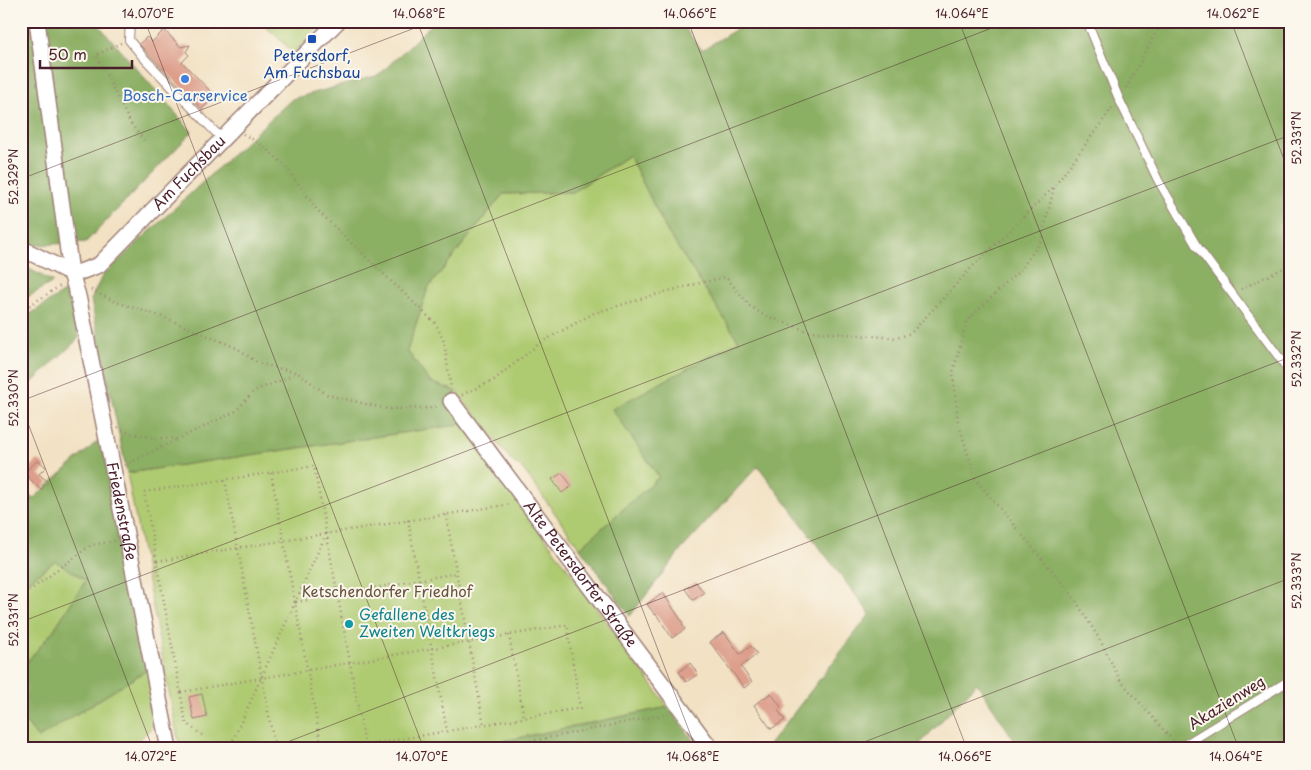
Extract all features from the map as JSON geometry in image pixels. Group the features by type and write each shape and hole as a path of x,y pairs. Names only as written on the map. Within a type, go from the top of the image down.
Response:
{"street":[{"name":"Friedenstraße","path":"37,21 71,273 78,296 114,470 169,749"},
{"name":"Am Fuchsbau","path":"71,273 80,272 99,265 338,21"},
{"path":"21,248 71,273"},
{"name":"Alte Petersdorfer Straße","path":"451,401 711,749"}],"lane":[{"path":"130,21 129,40 223,140"},
{"path":"1087,21 1120,99 1158,180 1196,246 1290,372"},
{"name":"Akazienweg","path":"1179,748 1290,680"}],"path":[{"path":"87,289 116,302 163,316 237,348 258,363 298,374 328,395 387,409 432,408 451,401 494,380 540,343 594,312 726,277 750,306 782,323 807,331 896,338 911,333 975,264 1054,187 1120,99 1162,21"},
{"path":"129,40 96,54 131,124 144,140"},
{"path":"234,128 259,143 284,164 318,211 436,324 448,357 451,401"},
{"path":"1054,187 1042,241 1021,269 967,321 953,372 958,422 976,480 1073,596 1101,642 1120,680 1179,748"},
{"path":"1241,289 1290,265"},
{"path":"21,311 59,288 71,273"},
{"path":"114,470 236,411 254,391 298,374"},
{"path":"103,419 129,433 157,438 178,439"},
{"path":"202,735 186,723 144,492 314,466 365,745"},
{"path":"271,473 322,749"},
{"path":"224,480 275,749"},
{"path":"157,561 526,501"},
{"path":"446,514 484,725"},
{"path":"408,520 447,731"},
{"path":"229,749 326,534"},
{"path":"21,596 91,545 128,538"},
{"path":"295,602 456,573"},
{"path":"181,692 567,625 580,708 344,749"},
{"path":"509,635 524,718"},
{"path":"491,749 682,711"}],"green space":[{"path":"21,21 95,21 192,132 86,242 36,245 24,266 53,282 21,301"},
{"path":"260,21 324,21 294,53"},
{"path":"435,21 679,21 702,50 750,21 1290,21 1290,749 1020,749 977,683 915,749 766,749 870,614 758,466 681,550 630,616 580,548 659,477 612,409 739,341 667,231 629,155 573,192 503,194 428,288 407,351 430,382 455,391 463,424 127,473 91,300 102,276 292,99 379,75"},
{"path":"629,155 667,231 739,341 613,409 659,477 580,548 523,469 512,461 456,391 430,382 407,351 428,288 503,194 573,192"},
{"path":"64,292 70,299 79,338 21,393 21,320"},
{"name":"Ketschendorfer Friedhof","path":"463,424 668,707 465,749 180,749 127,473"},
{"path":"101,438 147,670 38,738 21,717 21,669 53,631 86,580 55,561 21,587 21,487 33,499"},
{"path":"55,560 86,580 53,631 21,669 21,587"},
{"path":"147,670 157,722 130,749 21,749 21,717 38,738"},
{"path":"668,707 700,749 465,749"}],"building":[{"name":"Bosch-Carservice","path":"164,30 181,47 190,45 186,52 189,55 182,62 215,96 202,109 139,44 147,37 152,42"},
{"path":"38,460 46,467 39,474 48,482 41,490 24,473"},
{"path":"562,473 572,486 562,493 552,479"},
{"path":"696,582 704,593 693,600 685,589"},
{"path":"663,593 685,629 672,638 647,604"},
{"path":"724,632 740,654 751,646 757,654 741,667 752,682 744,688 710,642"},
{"path":"690,663 698,674 686,682 679,672"},
{"path":"771,693 781,707 778,710 785,720 771,729 754,705"},
{"path":"202,694 207,717 194,720 189,697"}],"place":[{"name":"Petersdorf, Am Fuchsbau","path":"312,39"},
{"name":"Bosch-Carservice","path":"185,79"},
{"name":"Gefallene des Zweiten Weltkriegs","path":"349,624"}]}
